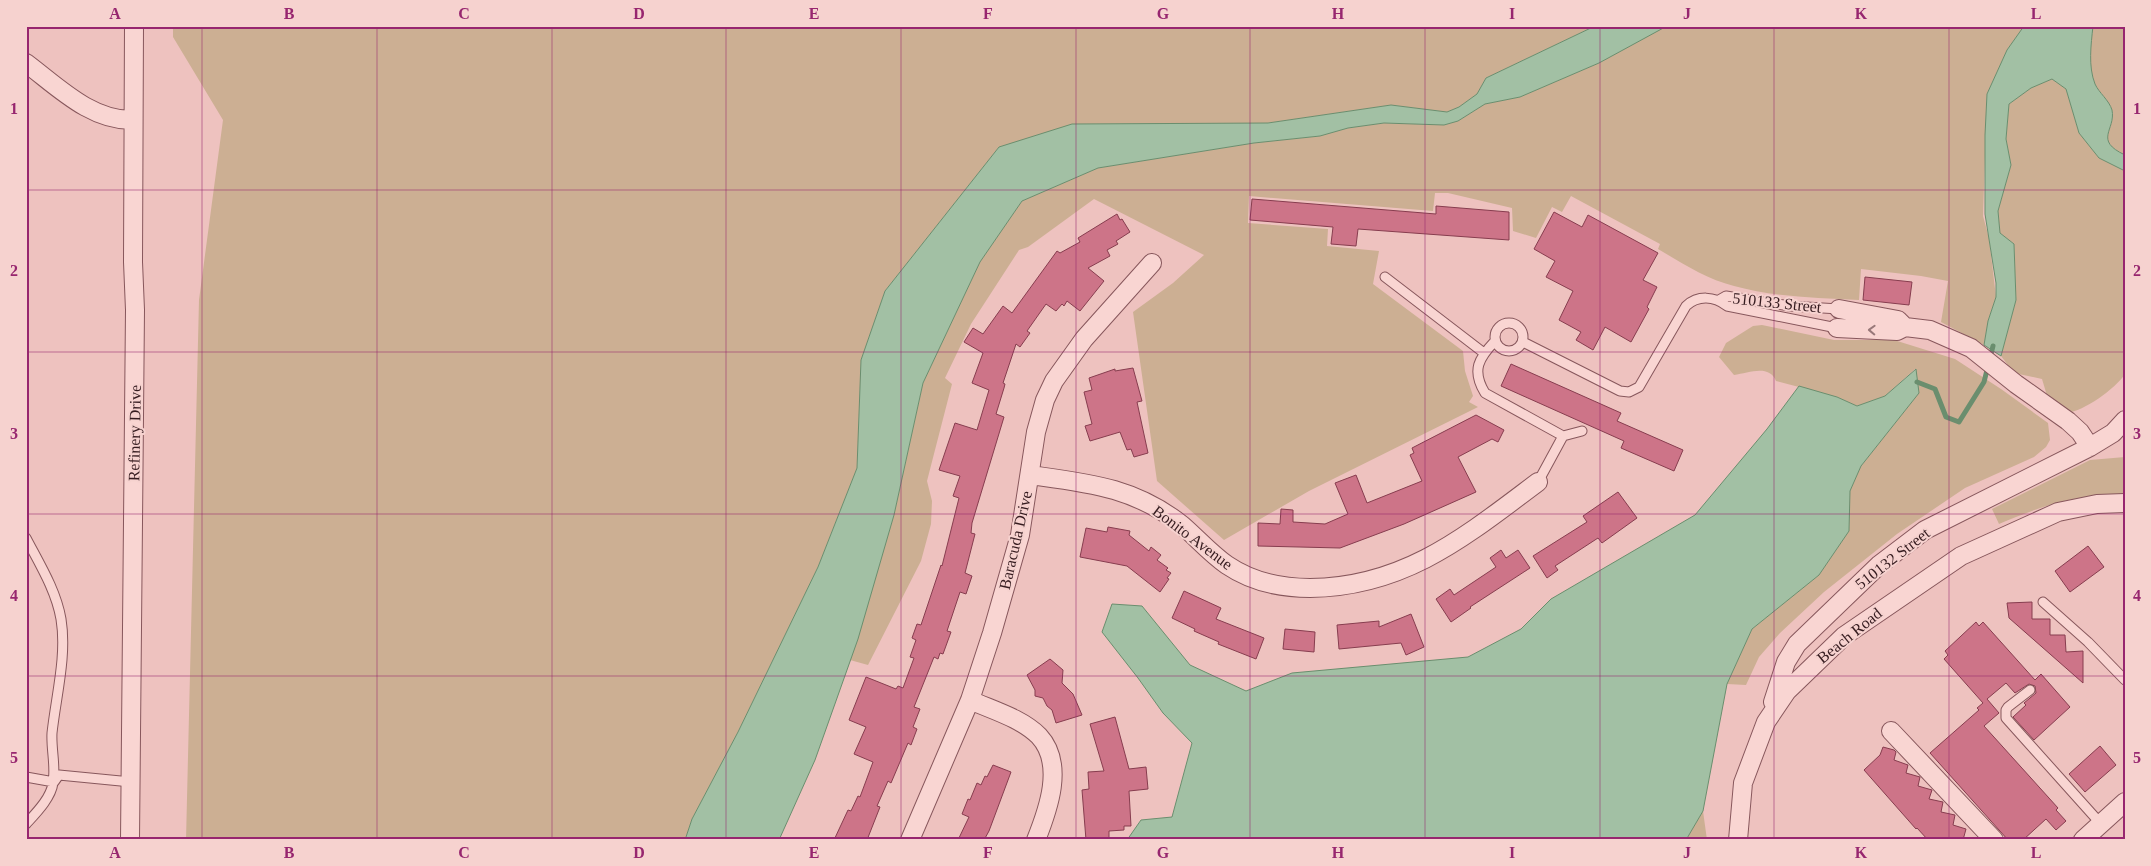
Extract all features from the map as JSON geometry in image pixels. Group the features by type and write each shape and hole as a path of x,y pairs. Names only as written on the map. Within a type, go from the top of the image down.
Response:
{"street":[{"name":"Refinery Drive","path":"130,840 136,310 133,262 134,26"},
{"path":"26,63 86,107 110,118 133,120"},
{"name":"Baracuda Drive","path":"910,840 970,700 1020,535 1040,414 1054,381 1084,339 1152,263"},
{"name":"510133 Street","path":"1839,310 1898,320 1905,327"},
{"name":"510133 Street","path":"1837,328 1897,331 1905,327 1930,330 1971,348 2016,384 2068,421 2080,432 2090,447"},
{"name":"510132 Street","path":"1766,722 1786,662 1797,644 1879,565 1925,530 2090,447 2113,433 2125,420"},
{"name":"Bonito Avenue","path":"1030,475 1114,488 1137,497 1181,525 1227,565 1263,582 1293,588 1323,588 1365,582 1413,566 1455,543 1538,482"},
{"name":"Beach Road","path":"1738,840 1743,783 1766,722 1787,691 1844,636 1961,556 2058,512 2097,504 2125,503"},
{"path":"970,700 1024,725 1040,737 1050,757 1053,782 1046,814 1036,840"},
{"path":"1891,731 1994,840"},
{"path":"2083,840 2125,802"}],"lane":[{"path":"1385,277 1484,354"},
{"name":"510133 Street","path":"1837,328 1727,306 1719,300 1726,296 1790,306 1839,310"},
{"path":"1523,342 1620,391 1629,392 1639,387 1642,383 1686,306 1692,300 1700,298 1719,300"},
{"path":"1495,342 1503,351 1509,352 1520,347 1523,342 1523,331 1515,324 1509,322 1499,326 1496,331 1495,342 1479,360 1478,376 1485,393 1563,436 1582,431"},
{"path":"1538,482 1563,436"},
{"path":"26,538 51,588 61,620 60,675 52,735 54,782"},
{"path":"2043,602 2088,642 2125,680"},
{"path":"2030,690 2008,707 2006,718 2101,824"},
{"path":"26,824 48,797 59,775 131,782"},
{"path":"26,776 54,782"}],"shaded area":[{"path":"173,26 1595,26 1486,78 1477,94 1459,107 1447,112 1391,105 1268,123 999,147 885,291 861,360 857,468 818,567 738,732 692,819 685,840 186,840 199,300 223,120 173,37"},
{"path":"1595,26 1667,26 1599,63 1520,97 1485,104 1458,121 1444,125 1384,123 1348,128 1320,136 1254,143 1098,168 1022,201 980,262 923,383 894,515 858,639 815,760 779,840 685,840 692,819 738,732 818,567 857,468 861,360 885,291 999,147 1072,124 1268,123 1391,105 1447,112 1459,107 1477,94 1486,78"},
{"path":"1666,26 2024,26 2007,50 1987,94 1983,216 1989,238 1996,297 1988,321 1984,345 1941,322 1948,281 1861,269 1859,300 1796,296 1749,290 1724,283 1694,270 1658,249 1660,244 1571,196 1562,212 1552,207 1536,238 1513,231 1512,208 1448,193 1435,193 1433,211 1249,196 1248,223 1328,229 1327,246 1379,251 1373,284 1463,351 1465,371 1473,396 1469,402 1478,407 1309,491 1224,540 1157,481 1133,312 1173,283 1204,255 1094,199 1028,247 1019,250 971,324 945,378 952,384 927,481 932,501 931,524 921,561 868,665 850,660 894,515 923,383 980,262 1022,201 1098,168 1254,143 1320,136 1348,128 1384,123 1444,125 1458,121 1485,104 1520,97 1599,63"},
{"path":"2024,26 2093,26 2091,70 2095,84 2112,110 2108,139 2115,150 2125,155 2125,171 2099,158 2079,133 2066,89 2052,79 2031,88 2009,104 2006,139 2011,165 1998,211 2000,233 2014,244 2016,300 2001,356 1984,345 1988,321 1996,297 1996,283 1985,214 1987,94 2007,50"},
{"path":"2093,26 2125,26 2125,155 2115,150 2108,139 2112,110 2095,84 2091,70"},
{"path":"2052,79 2066,89 2079,133 2099,158 2125,171 2125,374 2099,398 2082,408 2067,413 2048,399 2042,379 2014,373 2001,356 2016,300 2014,244 2000,233 1998,211 2011,165 2006,139 2009,104 2031,88"},
{"path":"1762,325 1834,340 1894,340 1955,359 2048,423 2050,440 2046,447 2034,457 1965,488 1897,534 1824,592 1780,633 1759,657 1746,685 1727,684 1752,629 1819,575 1849,531 1850,491 1861,466 1919,393 1915,369 1885,396 1857,406 1837,397 1776,381 1773,376 1764,371 1734,375 1719,357 1726,343 1753,326"},
{"path":"1916,369 1919,393 1861,466 1850,491 1849,531 1819,575 1752,629 1727,684 1703,811 1686,840 1127,840 1141,820 1172,817 1192,743 1163,713 1102,632 1112,604 1142,606 1190,665 1246,691 1292,673 1468,657 1521,629 1551,599 1695,515 1767,429 1799,386 1837,397 1857,406 1885,396"},
{"path":"2125,457 2125,495 2092,496 2060,502 1999,524 1992,509 2090,460"},
{"path":"1703,811 1707,840 1686,840"}],"building":[{"path":"1252,199 1436,214 1436,206 1509,212 1509,240 1358,229 1356,246 1331,244 1333,227 1250,220"},
{"path":"1554,212 1582,227 1588,215 1658,253 1643,280 1657,287 1647,307 1649,309 1631,342 1605,327 1593,350 1576,340 1581,332 1559,320 1573,291 1546,277 1555,261 1534,249"},
{"path":"1117,214 1130,232 1116,241 1118,244 1107,250 1110,256 1088,268 1104,281 1080,311 1067,301 1064,306 1062,304 1056,311 1046,304 1027,331 1030,333 1020,347 1016,344 1003,383 1005,384 996,414 1004,417 972,523 971,533 975,534 965,573 972,576 966,594 960,592 947,631 951,632 943,654 940,653 938,659 934,657 914,707 920,709 913,727 917,729 911,745 908,743 891,783 888,781 877,806 880,807 867,840 834,840 848,810 851,811 858,796 860,797 873,762 854,754 866,727 849,720 866,677 896,689 898,686 903,688 914,658 910,657 916,640 912,638 917,624 921,625 942,566 959,498 953,496 960,476 939,470 955,423 977,430 989,390 972,383 983,353 964,342 973,328 983,334 1003,306 1012,313 1057,251 1060,253 1080,242 1078,238"},
{"path":"1865,277 1912,282 1909,305 1863,300"},
{"path":"1511,364 1621,413 1617,421 1683,450 1674,471 1621,448 1624,441 1501,386"},
{"path":"1133,368 1142,401 1137,402 1148,453 1134,457 1131,449 1127,450 1120,432 1090,441 1085,426 1092,424 1084,392 1092,390 1089,378 1115,369 1115,371"},
{"path":"1476,415 1504,430 1498,442 1492,439 1458,457 1476,492 1404,524 1340,548 1258,546 1258,523 1280,524 1281,509 1293,510 1293,522 1325,524 1348,514 1335,483 1356,475 1367,503 1422,481 1410,455 1414,453 1412,448"},
{"path":"1618,492 1637,518 1602,543 1598,538 1555,566 1558,570 1547,578 1533,556 1587,522 1583,516"},
{"path":"1108,527 1130,531 1129,535 1149,551 1151,547 1161,555 1157,560 1168,568 1166,570 1171,573 1160,592 1127,566 1080,557 1086,528 1107,532"},
{"path":"2088,546 2104,567 2070,592 2055,571"},
{"path":"1501,550 1506,558 1518,550 1530,568 1470,607 1451,622 1436,599 1450,589 1454,595 1496,567 1490,558"},
{"path":"1184,591 1221,608 1216,619 1264,638 1256,659 1218,644 1219,642 1194,631 1195,629 1172,618"},
{"path":"2032,602 2032,619 2050,619 2050,635 2065,635 2066,652 2083,651 2083,683 2009,618 2007,603"},
{"path":"1411,614 1424,647 1406,655 1401,643 1339,649 1337,625 1379,621 1379,627"},
{"path":"1976,622 1979,626 1983,622 2035,680 2041,674 2070,707 2034,740 2013,717 2026,705 2024,703 2036,693 2035,686 2029,684 2015,693 2006,683 1987,699 1999,713 1984,726 2058,808 2056,810 2066,821 2056,830 2046,819 2023,840 2008,840 1930,753 1979,710 1977,708 1983,703 1944,659 1948,655 1945,651"},
{"path":"1285,629 1315,632 1314,652 1283,649"},
{"path":"1050,659 1063,670 1062,683 1073,694 1082,715 1056,723 1052,710 1047,706 1043,698 1035,696 1035,690 1027,675"},
{"path":"1115,717 1129,769 1146,767 1148,789 1129,791 1131,826 1124,826 1124,830 1109,831 1109,838 1086,840 1082,790 1089,789 1088,772 1104,771 1090,724"},
{"path":"2100,746 2116,765 2085,792 2069,774"},
{"path":"1883,747 1896,752 1894,760 1908,765 1906,773 1920,777 1918,786 1932,790 1929,799 1943,802 1941,812 1955,815 1953,825 1966,829 1963,840 1928,840 1864,770 1880,755"},
{"path":"993,765 1011,772 989,831 984,840 958,840 969,817 962,814 968,799 970,800 977,783 981,785 985,776 987,777"}],"waterway":[{"path":"1917,382 1935,389 1946,417 1959,422 1984,382 1993,346"}]}
